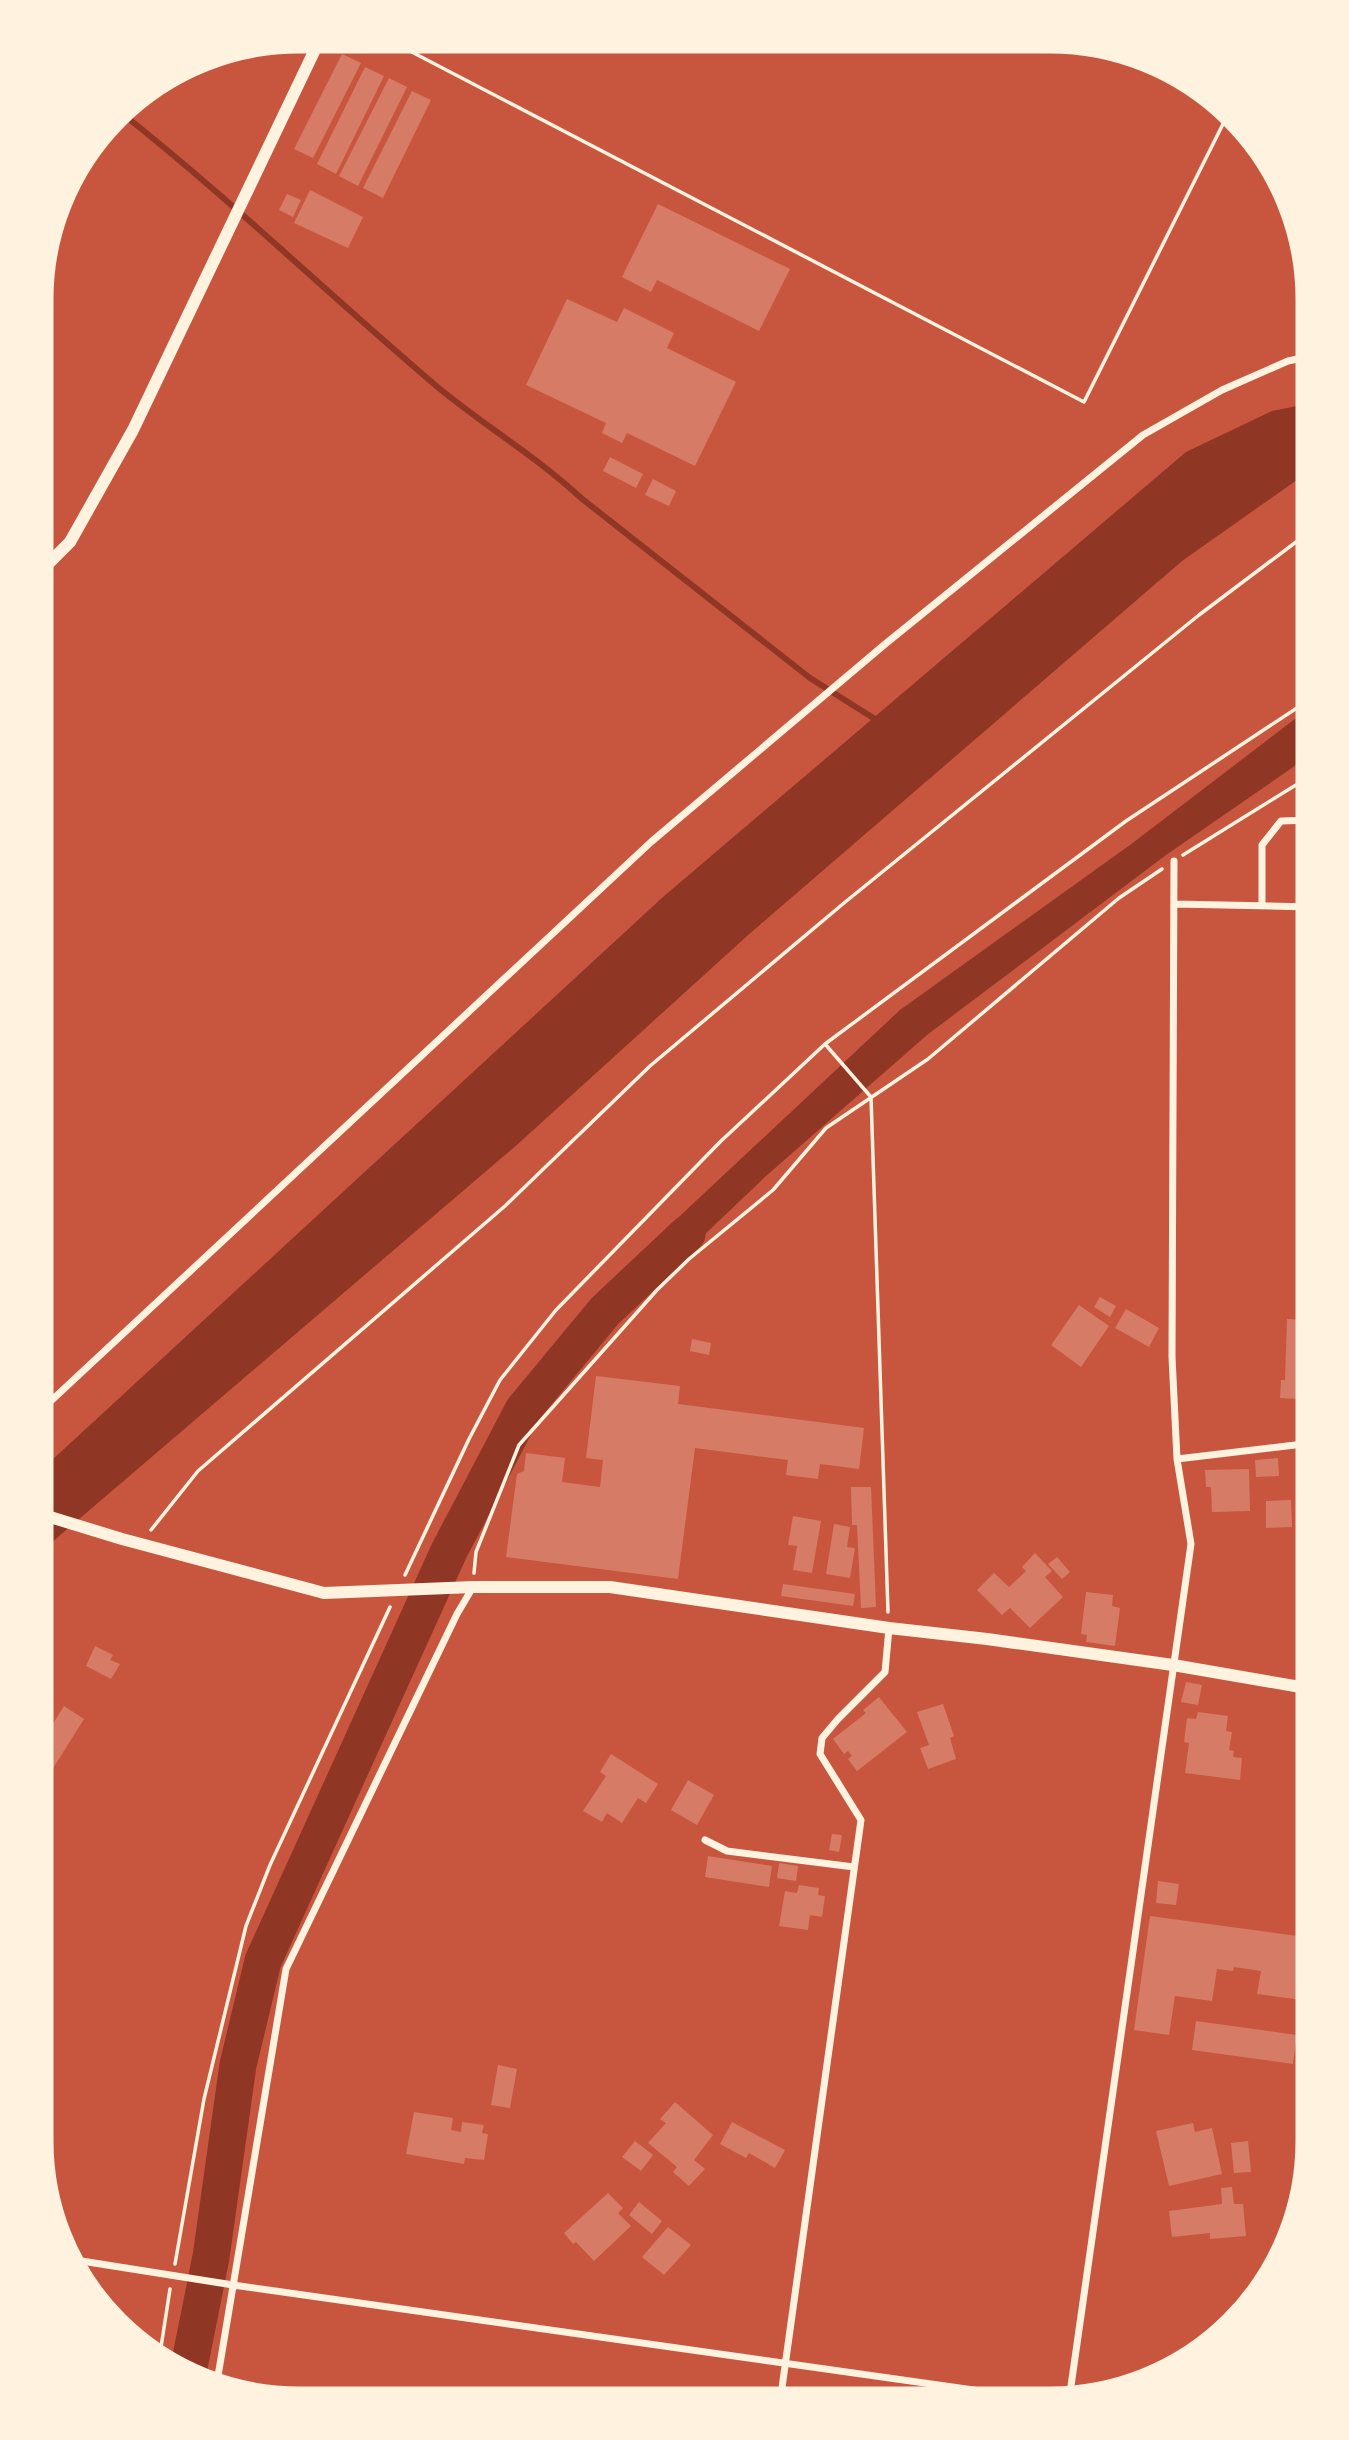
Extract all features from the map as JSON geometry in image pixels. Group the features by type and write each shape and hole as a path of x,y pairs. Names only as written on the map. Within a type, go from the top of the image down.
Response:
{"street":[{"path":"49,563 70,542 133,430 315,50"},
{"path":"49,1403 651,842 884,645 1143,435 1222,390 1288,361 1300,358"},
{"path":"1262,906 1262,845 1281,821 1300,820"},
{"path":"1070,2390 1191,1544 1177,1459 1172,1357 1174,861"},
{"path":"1175,904 1300,907"},
{"path":"1177,1459 1300,1444"},
{"path":"49,1517 324,1593 473,1587 610,1587 889,1628 1173,1665 1300,1687"},
{"path":"218,2378 286,1969 457,1614 473,1587"},
{"path":"782,2391 861,1820 820,1754 822,1738 885,1672 889,1628"},
{"path":"705,1840 727,1851 854,1867"},
{"path":"80,2261 982,2391"}],"path":[{"path":"408,50 1084,401 1225,120"},
{"path":"143,1544 156,1521 198,1471 505,1206 650,1066 844,903 1199,614 1300,540"},
{"path":"161,2349 204,2099 246,1926 270,1865 404,1591 463,1450 500,1380 556,1310 720,1142 825,1044 1126,821 1300,706"},
{"path":"473,1587 476,1552 519,1445 657,1290 689,1259 773,1190 826,1128 928,1059 1119,898 1300,782"},
{"path":"825,1044 872,1097 889,1628"}],"shaded area":[{"path":"1300,405 1300,478 1182,561 747,936 519,1143 49,1545 49,1463 663,897 1186,452 1272,411"},
{"path":"1300,715 1300,762 1166,855 927,1035 766,1176 663,1274 634,1259 900,1010 1130,845"}],"building":[{"path":"342,54 361,63 313,158 294,149"},
{"path":"365,67 384,76 336,174 317,164"},
{"path":"389,78 407,87 358,186 339,176"},
{"path":"412,91 431,100 383,198 363,188"},
{"path":"310,190 363,217 348,248 294,223"},
{"path":"287,194 301,200 293,217 279,210"},
{"path":"658,204 790,269 759,331 657,280 651,292 622,277"},
{"path":"567,299 617,322 624,308 674,333 667,348 736,382 695,466 627,433 622,443 602,433 606,423 526,385"},
{"path":"610,457 643,474 636,488 603,471"},
{"path":"653,479 676,491 669,506 645,495"},
{"path":"1100,1297 1116,1306 1110,1317 1094,1307"},
{"path":"1079,1305 1109,1326 1081,1367 1051,1345"},
{"path":"1126,1309 1159,1328 1149,1347 1115,1328"},
{"path":"1287,1319 1300,1320 1300,1390 1297,1390 1297,1399 1280,1398 1281,1380 1285,1380"},
{"path":"692,1339 711,1343 709,1355 690,1351"},
{"path":"596,1376 680,1386 678,1404 864,1428 859,1469 820,1464 818,1479 786,1475 788,1460 695,1448 678,1579 506,1557 517,1474 524,1471 526,1453 565,1458 562,1482 600,1487 603,1460 586,1458"},
{"path":"1278,1458 1279,1476 1256,1477 1255,1460"},
{"path":"1249,1469 1250,1511 1212,1512 1211,1487 1206,1487 1205,1470"},
{"path":"851,1487 871,1487 876,1607 861,1608 857,1525 852,1525"},
{"path":"1291,1500 1292,1527 1266,1528 1266,1501"},
{"path":"793,1516 821,1521 812,1573 793,1570 797,1546 788,1545"},
{"path":"834,1524 850,1527 847,1547 855,1548 850,1578 826,1574"},
{"path":"1035,1553 1052,1571 1045,1577 1063,1597 1030,1628 1010,1608 1002,1615 977,1590 994,1573 1009,1587 1026,1571 1022,1567"},
{"path":"1057,1557 1070,1572 1062,1579 1048,1564"},
{"path":"783,1584 855,1594 853,1606 781,1596"},
{"path":"1086,1592 1113,1595 1112,1606 1120,1608 1115,1646 1086,1642 1087,1635 1081,1634"},
{"path":"95,1646 113,1655 110,1660 120,1664 111,1679 86,1666"},
{"path":"1186,1682 1202,1685 1198,1705 1181,1702"},
{"path":"879,1697 907,1732 857,1771 848,1759 852,1756 848,1751 844,1754 833,1739 866,1713 863,1710"},
{"path":"943,1704 954,1736 950,1738 956,1759 928,1769 920,1748 929,1745 917,1712"},
{"path":"64,1706 84,1719 49,1775 49,1730"},
{"path":"1198,1712 1228,1716 1226,1731 1232,1732 1229,1750 1234,1751 1233,1757 1242,1758 1240,1780 1185,1773 1189,1743 1184,1742 1187,1718 1196,1719"},
{"path":"611,1754 658,1784 646,1803 638,1798 622,1823 607,1813 602,1822 583,1811 606,1776 600,1772"},
{"path":"688,1780 714,1795 697,1825 671,1810"},
{"path":"832,1834 842,1835 839,1852 829,1850"},
{"path":"708,1856 772,1866 769,1887 705,1877"},
{"path":"779,1863 798,1866 796,1881 777,1878"},
{"path":"1158,1881 1179,1884 1176,1905 1156,1903"},
{"path":"799,1885 819,1888 818,1895 825,1896 822,1917 810,1915 808,1930 779,1926 785,1891 797,1893"},
{"path":"1150,1916 1300,1936 1300,2000 1257,1994 1261,1971 1234,1967 1233,1971 1217,1969 1212,2001 1175,1996 1169,2035 1134,2030"},
{"path":"1196,2021 1297,2035 1293,2064 1192,2050"},
{"path":"498,2065 517,2069 510,2108 491,2105"},
{"path":"675,2102 713,2135 694,2160 705,2169 689,2186 673,2172 677,2167 648,2143 666,2123 660,2119"},
{"path":"414,2112 453,2118 451,2130 461,2132 462,2122 484,2125 482,2133 488,2134 484,2160 465,2158 464,2164 406,2154"},
{"path":"732,2122 785,2150 775,2168 749,2153 746,2158 720,2144"},
{"path":"1193,2123 1195,2132 1212,2128 1222,2174 1169,2186 1156,2131"},
{"path":"635,2141 653,2155 641,2171 622,2157"},
{"path":"1248,2141 1251,2172 1234,2173 1231,2143"},
{"path":"1232,2187 1234,2204 1243,2204 1246,2236 1210,2239 1210,2233 1172,2237 1169,2211 1222,2204 1221,2188"},
{"path":"608,2193 623,2208 618,2213 631,2226 594,2261 564,2233"},
{"path":"639,2202 662,2221 652,2234 629,2215"},
{"path":"668,2227 691,2245 664,2275 642,2257"}],"waterway":[{"path":"127,118 199,177 452,399 545,468 810,678 878,721"},
{"path":"189,2365 211,2257 238,2065 263,1961 449,1551 523,1410 605,1311 687,1234"}]}
